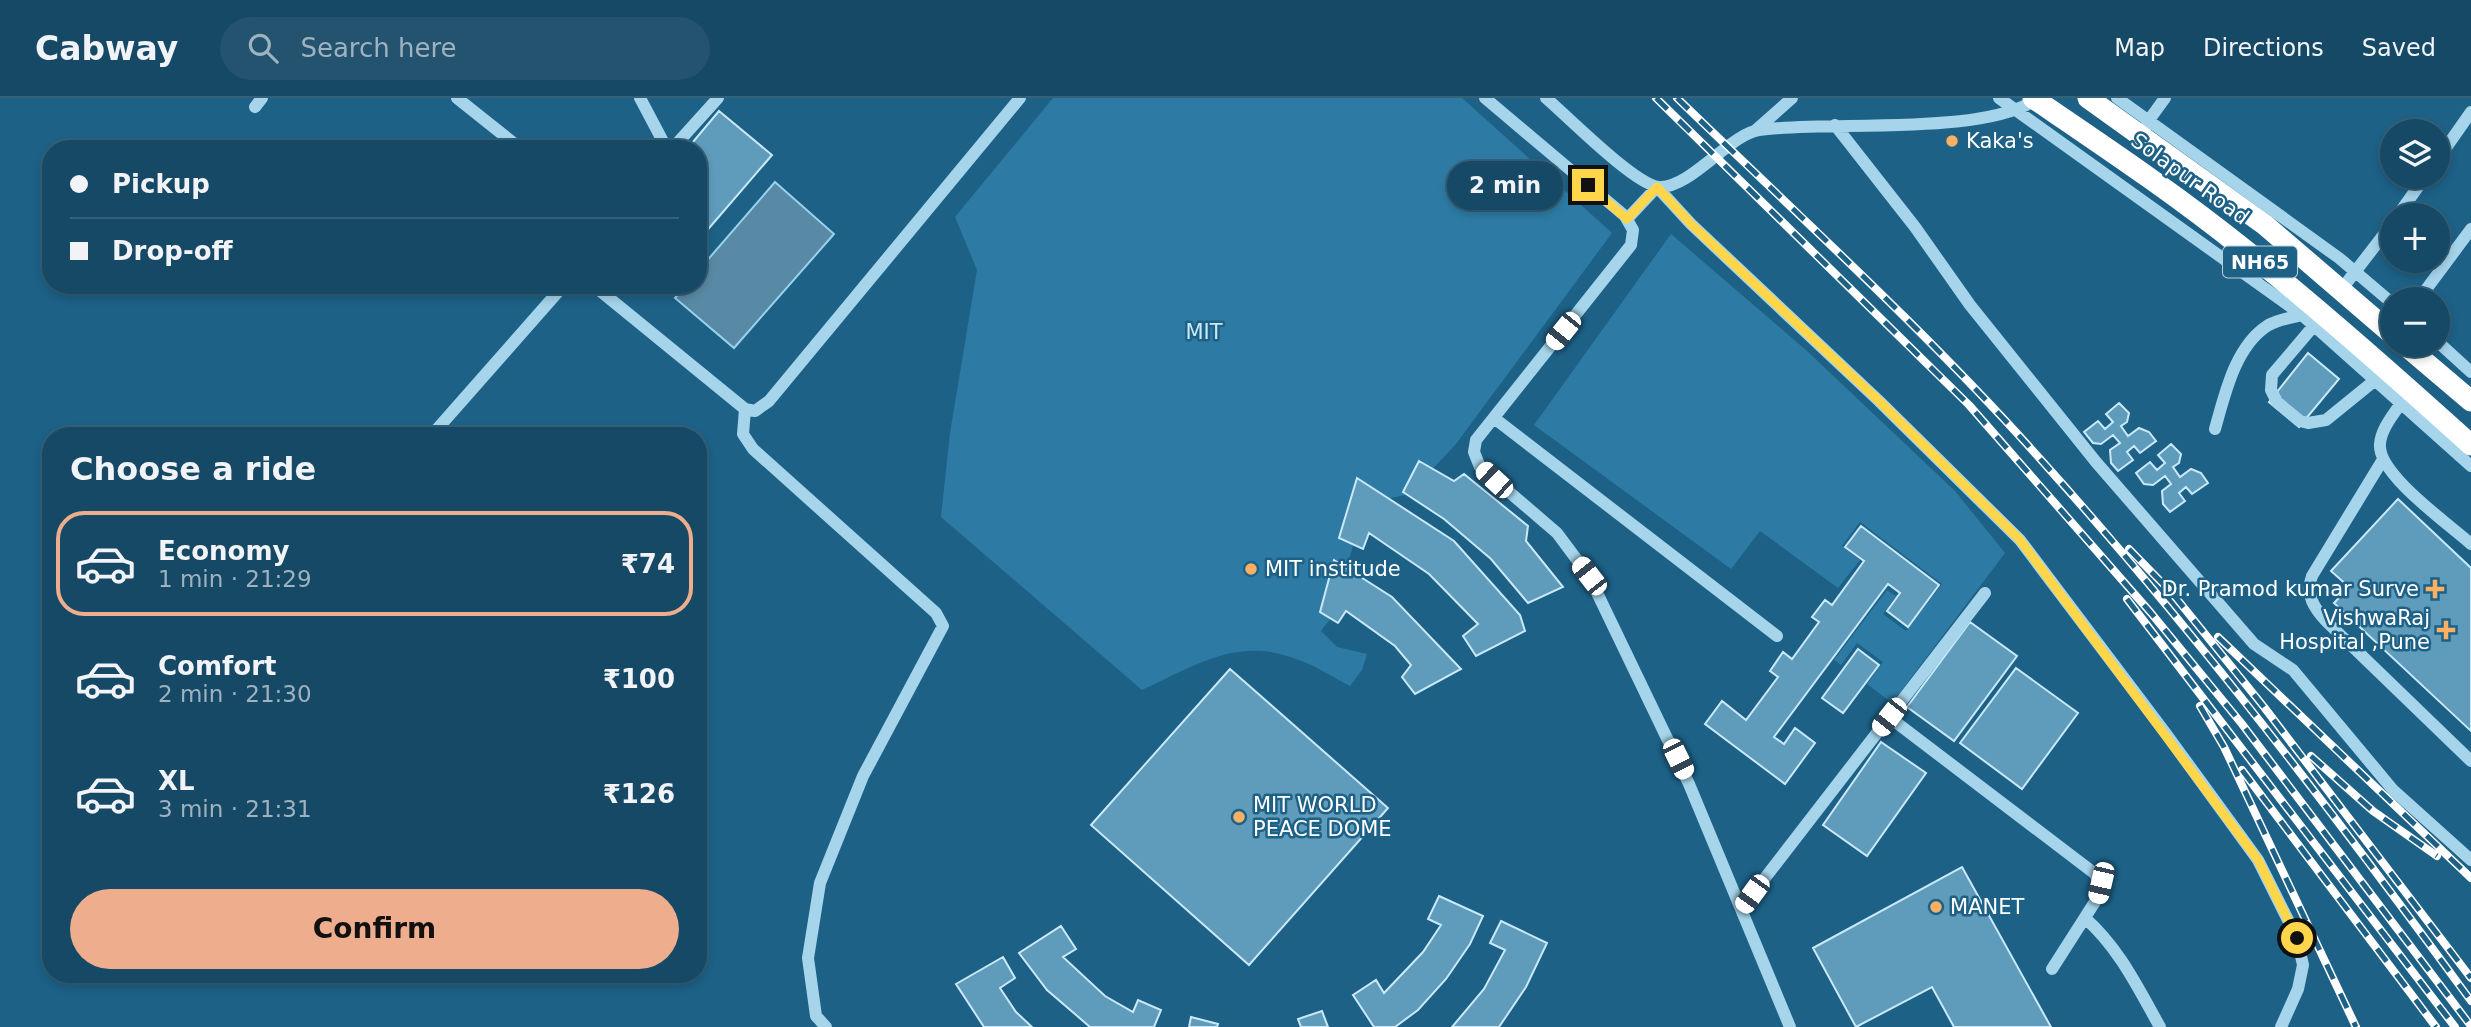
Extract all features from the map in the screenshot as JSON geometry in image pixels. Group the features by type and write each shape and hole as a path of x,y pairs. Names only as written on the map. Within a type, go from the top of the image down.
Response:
{"highway":[{"name":"Solapur Road","path":"2088,98 2144,127 2380,324"},
{"name":"Solapur Road","path":"2031,101 2155,182 2245,250 2314,317 2405,397 2471,444"},
{"path":"2419,357 2471,401"}],"street":[{"path":"457,98 510,140"},
{"path":"640,98 665,140"},
{"path":"678,140 718,98"},
{"path":"604,294 745,409 755,411 769,401 1020,98"},
{"path":"1485,98 1627,219 1633,230 1631,245 1476,440 1474,452 1480,467 1557,533 1589,576 1689,784 1790,1027"},
{"path":"1546,98 1612,157 1639,178 1657,187 1691,224 1869,391 2020,540 2258,860 2297,938 2303,965 2298,989 2281,1027"},
{"path":"1627,219 1657,187 1674,185 1756,130 1792,98"},
{"path":"1999,98 2031,101"},
{"path":"2117,98 2144,127 2355,272 2380,293"},
{"path":"2144,127 2165,98"},
{"path":"1756,130 1943,122 2031,101"},
{"path":"2450,144 2469,120"},
{"path":"1835,125 1915,227 1970,305 2104,472 2254,644 2294,670 2393,790 2471,860"},
{"path":"2428,287 2471,229"},
{"path":"2341,290 2380,240"},
{"path":"439,427 556,294"},
{"path":"2314,317 2272,375 2271,390 2277,402 2300,421 2308,423 2326,420 2381,375"},
{"path":"2215,429 2235,368 2250,341 2268,324 2314,317"},
{"path":"2450,352 2470,368"},
{"path":"2471,466 2405,397 2384,431 2379,445 2382,461 2393,475 2471,544"},
{"path":"745,409 743,434 753,449 936,613 943,626 863,776 820,883 808,958 816,1016 826,1027"},
{"path":"1494,418 1777,636"},
{"path":"2382,461 2312,576 2309,593 2317,612 2471,761"},
{"path":"1741,909 1985,593"},
{"path":"1889,717 2094,873 2101,883 2098,897 2052,969"},
{"path":"2085,918 2102,933 2121,957 2160,1027"}],"green space":[{"name":"MIT","path":"1053,98 1462,98 1612,233 1456,444 1409,494 1365,504 1333,615 1321,631 1337,647 1367,654 1362,670 1350,686 1303,662 1275,653 1255,651 1235,652 1217,657 1142,690 941,517 950,433 977,270 955,217"},
{"path":"1671,234 1807,351 1955,491 2005,553 1892,703 1867,684 1883,662 1857,643 1841,665 1834,660 1887,590 1896,596 1883,614 1906,631 1942,584 1860,522 1842,546 1860,560 1838,588 1760,531 1731,569 1534,425"}],"shaded area":[{"path":"775,182 834,234 734,348 675,298 678,294 707,294 707,261"}],"building":[{"path":"719,111 772,155 707,231 707,140 695,140"},
{"path":"2308,353 2339,379 2299,427 2269,402"},
{"path":"2119,403 2129,413 2127,422 2121,426 2128,436 2139,428 2149,432 2156,441 2140,453 2134,446 2127,452 2133,460 2118,471 2111,463 2110,450 2120,443 2113,435 2101,444 2093,443 2084,432 2098,421 2105,429 2113,422 2106,414"},
{"path":"2171,444 2181,454 2179,463 2173,467 2180,477 2191,469 2201,473 2208,483 2192,494 2186,487 2179,493 2185,501 2170,512 2163,504 2162,491 2171,484 2165,476 2153,485 2144,484 2136,473 2150,462 2157,470 2165,463 2158,455"},
{"path":"1419,461 1454,481 1464,474 1528,526 1526,541 1563,587 1528,603 1491,559 1444,519 1403,492"},
{"path":"1357,478 1454,541 1520,615 1525,631 1476,656 1463,636 1478,624 1429,574 1369,533 1363,549 1339,538"},
{"path":"2398,499 2471,568 2471,731 2334,603 2349,587 2331,571"},
{"path":"1861,526 1939,585 1908,627 1887,611 1900,593 1888,584 1774,737 1784,744 1795,728 1815,743 1785,784 1705,724 1722,701 1746,720 1778,677 1770,671 1783,652 1792,659 1819,622 1812,617 1825,600 1832,605 1864,561 1845,547"},
{"path":"1334,560 1392,597 1461,669 1415,694 1402,677 1411,665 1395,646 1346,611 1338,623 1320,612"},
{"path":"1970,622 2017,656 1954,741 1907,707"},
{"path":"1858,649 1879,665 1843,713 1822,698"},
{"path":"2016,668 2078,713 2022,789 1960,743"},
{"name":"MIT WORLD PEACE DOME","path":"1230,669 1388,808 1249,965 1091,825"},
{"path":"1881,742 1926,773 1867,856 1823,825"},
{"name":"MANET","path":"1962,867 2051,1027 1954,1027 1932,987 1856,1027 1813,948"},
{"path":"1439,896 1483,916 1470,944 1446,979 1418,1010 1395,1027 1374,1027 1353,995 1376,980 1384,993 1423,952 1441,925 1428,919"},
{"path":"1501,921 1547,943 1526,987 1499,1027 1452,1027 1484,989 1505,950 1490,943"},
{"path":"1061,926 1076,949 1063,957 1105,996 1133,1012 1138,1000 1161,1010 1154,1027 1090,1027 1047,990 1019,953"},
{"path":"1003,957 1015,978 1000,988 1016,1012 1032,1027 984,1027 956,984"},
{"path":"1322,1011 1328,1027 1301,1027 1298,1019"},
{"path":"1191,1017 1218,1024 1217,1027 1189,1027"}],"railway":[{"path":"1656,98 1969,405 2151,613 2242,724 2471,1026"},
{"path":"1677,98 1954,367 2099,525 2263,725 2369,862 2471,1001"},
{"path":"2129,549 2172,593 2264,707 2471,978"},
{"path":"2127,599 2455,1027"},
{"path":"2218,637 2471,878"},
{"path":"2200,706 2224,747 2356,1027"},
{"path":"2311,756 2373,811 2437,856"},
{"path":"2242,770 2436,1027"}],"place":[{"name":"Kaka's","path":"1952,141"},
{"name":"MIT institude","path":"1251,569"},
{"name":"Dr. Pramod kumar Surve","path":"2435,589"},
{"name":"VishwaRaj Hospital ,Pune","path":"2446,630"},
{"name":"MIT WORLD PEACE DOME","path":"1239,817"},
{"name":"MANET","path":"1936,907"}],"route":[{"path":"1588,185 1627,219 1657,187 1691,224 1879,401 2020,540 2258,860 2297,938"}]}
